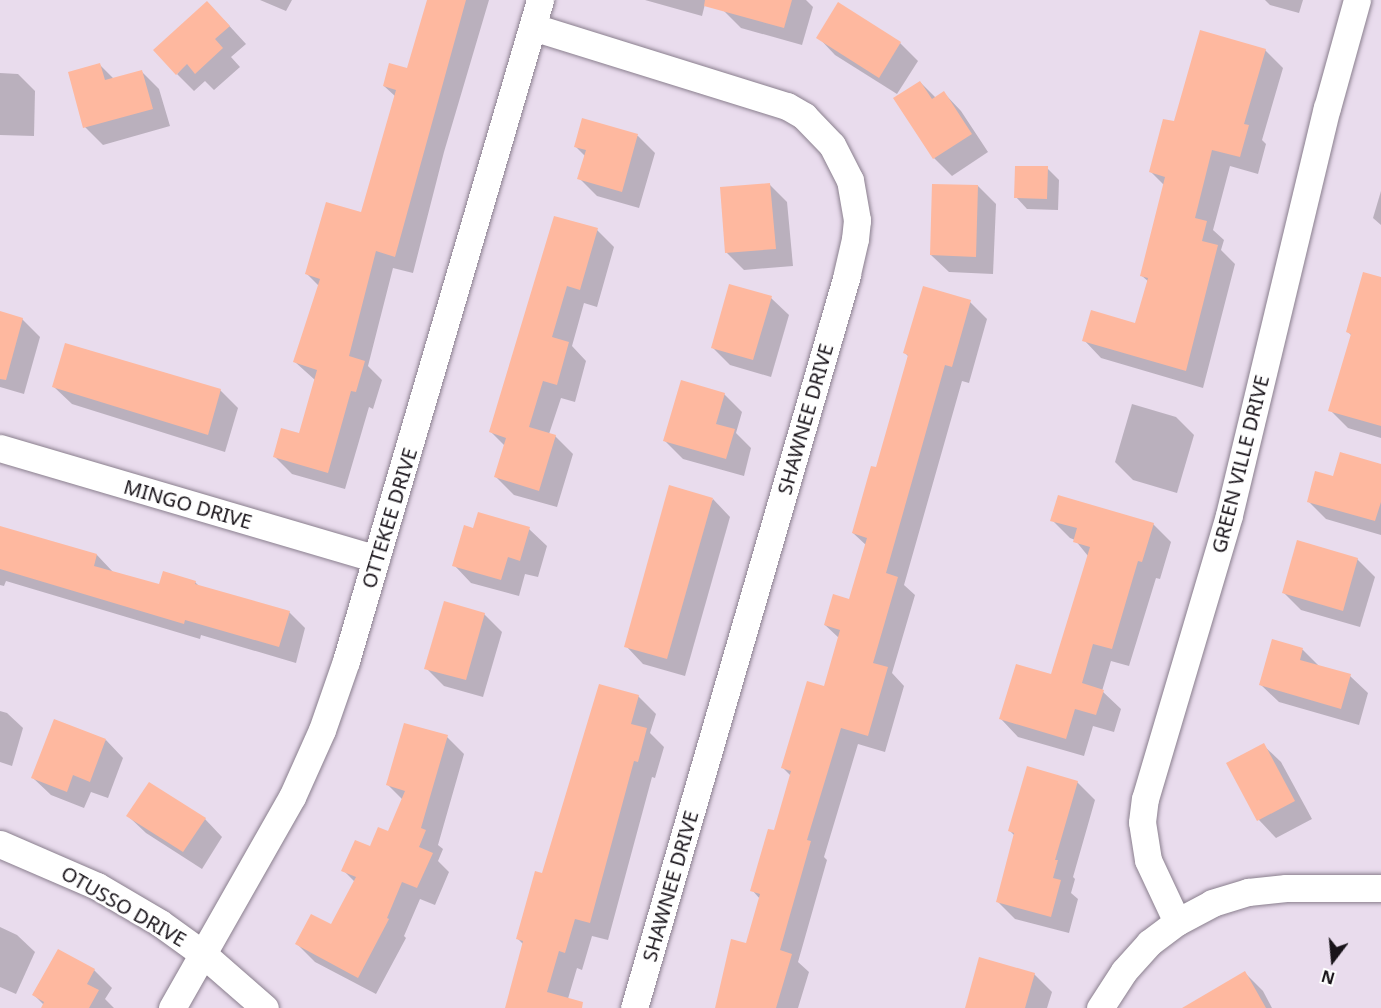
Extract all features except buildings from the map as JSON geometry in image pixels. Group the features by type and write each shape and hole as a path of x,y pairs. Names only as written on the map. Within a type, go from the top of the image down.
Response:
{"street":[{"name":"OTTEKEE DRIVE","path":"172,1008 292,797 322,730 346,661 540,0"},
{"name":"GREEN VILLE DRIVE","path":"1177,922 1148,860 1142,822 1145,799 1228,515 1327,108 1357,0"},
{"name":"SHAWNEE DRIVE","path":"533,27 787,106 804,116 832,145 850,180 857,220 847,275 634,1008"},
{"name":"MINGO DRIVE","path":"0,448 376,559"},
{"name":"OTUSSO DRIVE","path":"0,844 97,886 168,928 203,954 265,1008"},
{"path":"1100,1008 1124,971 1149,943 1177,922 1212,903 1248,892 1286,888 1381,888"}]}
